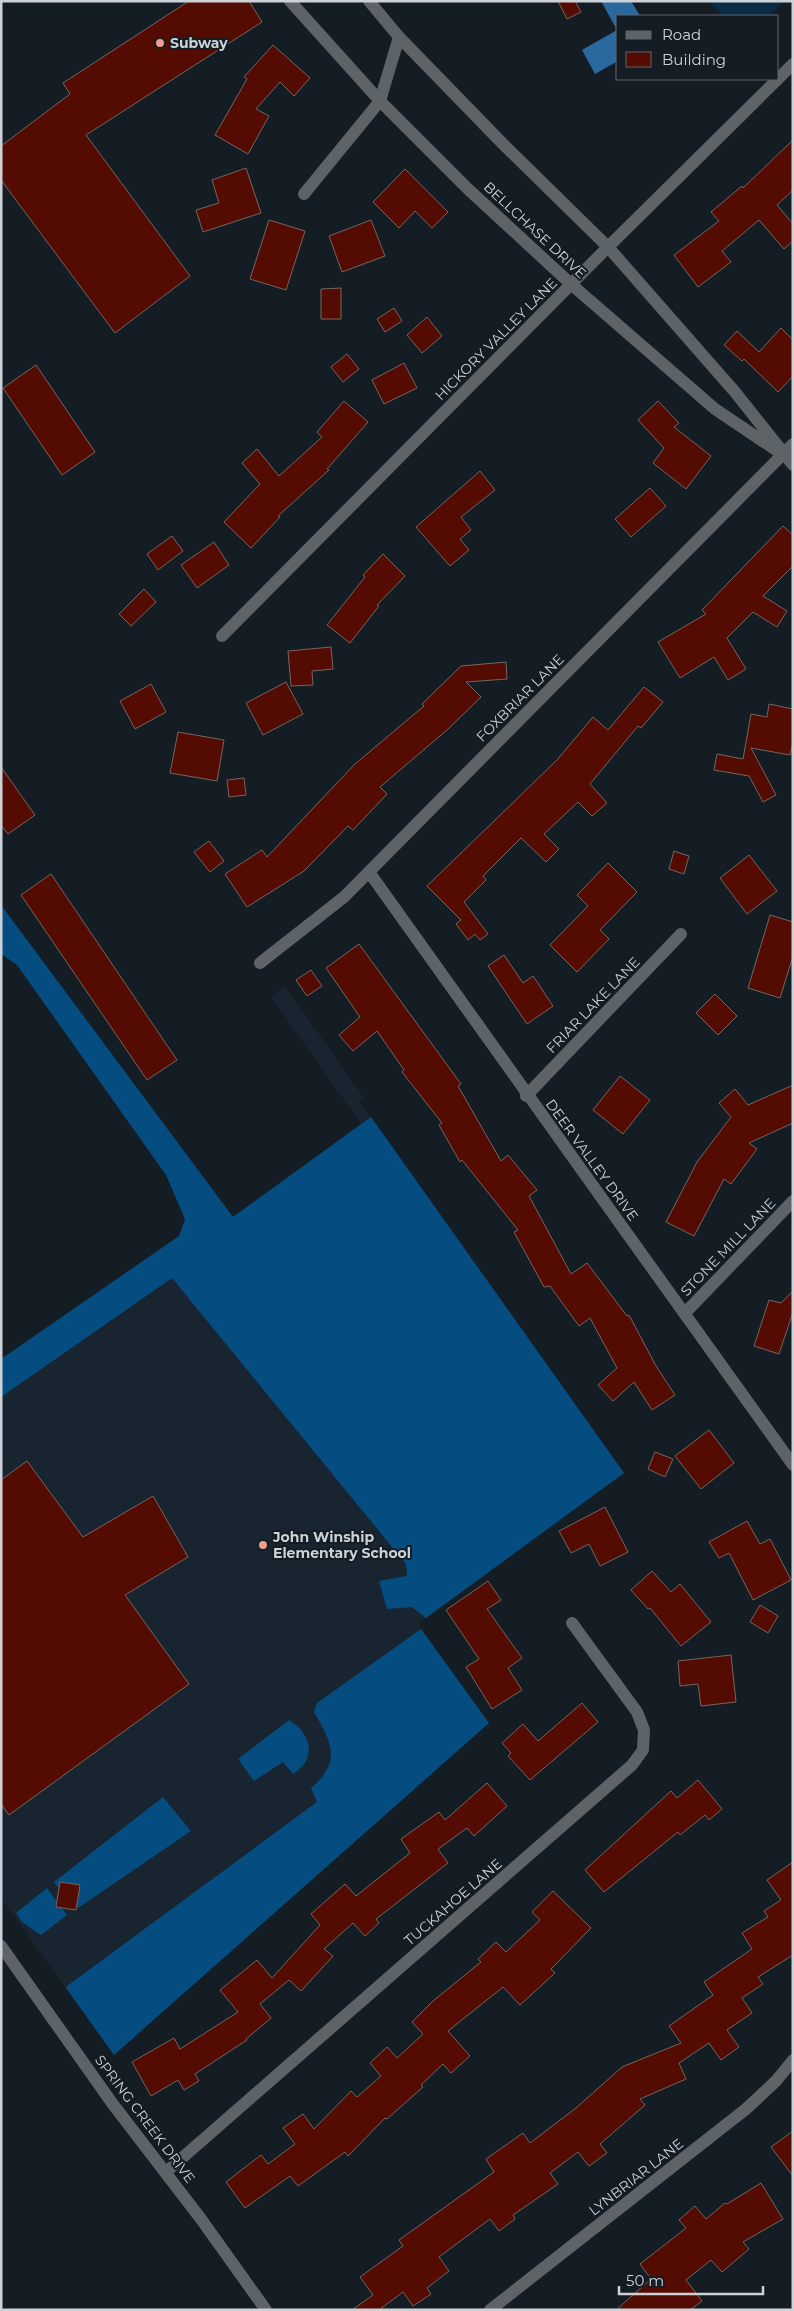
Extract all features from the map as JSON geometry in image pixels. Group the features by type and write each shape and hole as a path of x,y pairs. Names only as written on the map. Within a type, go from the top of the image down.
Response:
{"street":[{"name":"BELLCHASE DRIVE","path":"290,1 380,101 468,189 572,285 715,409 782,454"},
{"name":"BELLCHASE DRIVE","path":"368,1 399,37 502,144 608,247 735,392 782,454 793,465"},
{"path":"304,194 380,101 399,37"},
{"name":"HICKORY VALLEY LANE","path":"779,78 793,64"},
{"name":"HICKORY VALLEY LANE","path":"222,636 608,247 777,80"},
{"name":"FOXBRIAR LANE","path":"260,963 344,897 793,444"},
{"name":"DEER VALLEY DRIVE","path":"369,872 526,1096 685,1313 793,1465"},
{"name":"FRIAR LAKE LANE","path":"526,1096 681,934"},
{"name":"STONE MILL LANE","path":"685,1313 793,1201"},
{"name":"TUCKAHOE LANE","path":"166,2172 632,1765 643,1750 644,1730 637,1712 572,1623"},
{"name":"SPRING CREEK DRIVE","path":"1,1946 112,2103 166,2172 266,2310"},
{"name":"LYNBRIAR LANE","path":"490,2310 746,2109 776,2081 793,2060"}],"shaded area":[{"path":"601,1 631,1 639,15 616,15 616,28"},
{"path":"708,1 784,1 770,15 722,15"},
{"path":"616,31 616,62 595,74 582,50"},
{"path":"1,905 233,1217 371,1117 624,1473 426,1618 412,1607 387,1609 379,1581 407,1576 406,1564 172,1278 1,1397 1,1359 179,1236 185,1219 166,1175 17,965 1,954"},
{"name":"John Winship Elementary School","path":"285,986 364,1098 359,1101 624,1473 418,1624 489,1723 114,2055 1,1898 1,1384 361,1124 271,997"},
{"path":"421,1629 489,1723 114,2055 66,1988 67,1986 317,1802 311,1788 327,1769 331,1752 325,1733 314,1712 317,1703"},
{"path":"289,1720 303,1732 307,1739 309,1747 306,1761 293,1774 283,1762 254,1781 238,1759"},
{"path":"163,1797 191,1831 75,1910 54,1882"},
{"path":"47,1888 67,1915 41,1935 22,1922 16,1913"}],"building":[{"path":"189,1 249,1 262,22 86,135 190,276 115,333 1,180 1,146 70,94 63,83"},
{"path":"558,1 575,1 581,12 567,19"},
{"path":"273,45 310,78 294,96 280,82 256,109 269,116 248,154 215,135 247,79 244,77"},
{"path":"793,140 793,190 777,205 793,224 793,241 784,249 759,220 722,251 731,262 698,287 674,255 719,221 711,212 742,186 743,188"},
{"path":"246,168 261,213 203,232 196,210 219,203 212,180"},
{"path":"405,169 448,212 432,228 415,211 399,228 373,202"},
{"path":"269,220 305,231 286,290 250,279"},
{"path":"371,220 385,256 342,272 329,236"},
{"path":"341,288 341,319 321,319 321,289"},
{"path":"394,308 402,321 385,332 377,319"},
{"path":"427,317 442,336 422,353 407,335"},
{"path":"781,328 793,340 793,376 778,392 744,359 742,361 724,345 737,331 759,352"},
{"path":"347,354 359,369 343,382 331,367"},
{"path":"404,363 417,388 384,404 372,380"},
{"path":"36,365 95,452 62,475 3,388"},
{"path":"344,401 368,422 327,469 329,470 278,516 280,517 251,548 224,522 260,484 242,463 257,449 279,476 322,437 317,432"},
{"path":"658,401 679,423 674,427 711,456 686,489 653,463 664,448 638,420"},
{"path":"480,471 495,490 461,517 471,530 460,539 469,550 450,566 416,527"},
{"path":"650,488 666,506 631,537 615,519"},
{"path":"783,526 793,535 793,566 763,596 787,611 777,627 753,612 727,638 746,669 728,680 714,657 680,678 658,642 706,614 702,610"},
{"path":"172,536 183,551 158,570 147,554"},
{"path":"214,542 229,565 197,588 181,565"},
{"path":"383,554 405,576 377,605 379,606 350,643 327,625 365,577 363,575"},
{"path":"144,589 156,602 131,626 119,614"},
{"path":"331,647 333,669 312,671 313,685 291,686 288,651"},
{"path":"506,662 507,679 466,682 481,697 447,730 380,787 387,794 353,830 348,826 304,871 247,907 225,874 262,850 267,857 355,764 424,706 422,704 461,666"},
{"path":"286,682 303,714 263,735 246,703"},
{"path":"151,684 166,712 135,729 120,701"},
{"path":"644,687 663,702 641,728 638,726 590,784 607,803 592,816 578,802 544,834 559,849 546,862 521,838 483,876 486,880 464,902 488,934 480,940 475,934 468,940 456,924 461,920 427,886 557,760 593,717 608,730"},
{"path":"769,704 793,709 793,742 790,755 751,748 776,795 763,802 749,776 714,770 717,754 743,759 751,714 767,717"},
{"path":"178,732 224,740 217,781 170,773"},
{"path":"1,767 35,815 8,834 1,825"},
{"path":"244,778 246,795 229,797 227,780"},
{"path":"209,841 224,861 210,872 194,852"},
{"path":"674,851 689,856 684,874 669,869"},
{"path":"749,855 777,891 747,914 720,878"},
{"path":"608,863 637,892 600,930 609,939 577,972 550,945 588,906 577,895"},
{"path":"51,874 177,1060 147,1080 21,895"},
{"path":"770,915 793,922 793,956 780,998 748,988"},
{"path":"359,944 461,1084 458,1086 501,1161 508,1155 537,1190 529,1196 571,1274 587,1263 627,1316 629,1315 656,1366 675,1395 652,1410 634,1382 613,1401 598,1385 617,1368 590,1318 579,1326 550,1286 544,1287 514,1232 518,1230 462,1160 460,1162 439,1125 442,1123 402,1072 404,1070 377,1031 353,1051 339,1035 360,1017 326,968"},
{"path":"504,955 523,983 533,976 553,1006 527,1024 488,966"},
{"path":"311,970 322,986 307,996 296,980"},
{"path":"715,994 737,1016 718,1035 696,1013"},
{"path":"620,1076 650,1100 623,1134 593,1110"},
{"path":"793,1085 793,1123 749,1143 757,1149 731,1184 724,1179 694,1236 666,1222 697,1162 731,1117 719,1103 735,1089 748,1105"},
{"path":"793,1291 793,1312 779,1354 754,1346 769,1300 781,1303"},
{"path":"709,1430 734,1463 701,1489 675,1456"},
{"path":"655,1452 673,1459 665,1477 648,1469"},
{"path":"27,1461 83,1537 153,1496 188,1557 125,1595 189,1684 9,1815 1,1804 1,1480"},
{"path":"605,1507 628,1552 600,1566 589,1544 571,1553 559,1531"},
{"path":"747,1521 760,1544 770,1539 791,1580 753,1600 729,1553 719,1558 709,1542"},
{"path":"652,1571 671,1592 680,1584 711,1622 681,1646 650,1608 648,1609 631,1590"},
{"path":"488,1581 501,1600 487,1609 522,1658 508,1668 522,1690 492,1709 466,1667 479,1659 446,1610"},
{"path":"760,1605 778,1616 768,1633 750,1622"},
{"path":"731,1655 736,1702 701,1706 698,1684 680,1686 678,1661"},
{"path":"582,1703 598,1722 530,1780 508,1756 511,1753 502,1743 523,1724 538,1741"},
{"path":"698,1780 722,1809 709,1820 705,1815 680,1835 678,1832 604,1892 585,1870 671,1791 677,1798"},
{"path":"487,1783 507,1806 474,1836 467,1828 438,1849 448,1863 376,1919 379,1923 365,1936 353,1923 324,1949 333,1956 301,1991 289,1980 260,2004 271,2018 247,2040 195,2074 199,2081 184,2090 178,2080 151,2096 132,2062 174,2038 180,2049 238,2012 220,1990 257,1960 272,1978 320,1925 311,1914 345,1884 356,1896 410,1853 401,1839 439,1812 445,1820"},
{"path":"793,1862 793,1955 758,1977 763,1984 742,1998 752,2013 727,2030 739,2047 721,2060 709,2043 679,2063 686,2079 640,2099 645,2105 600,2144 607,2153 589,2166 578,2152 550,2173 558,2184 513,2215 515,2219 499,2231 490,2219 439,2257 449,2271 427,2288 431,2294 413,2306 403,2292 379,2310 352,2310 373,2295 360,2277 403,2246 399,2240 494,2172 486,2159 523,2133 530,2143 576,2108 622,2067 681,2043 669,2026 713,1995 704,1982 752,1949 742,1933 768,1917 764,1911 781,1900 767,1880"},
{"path":"60,1882 80,1885 76,1910 56,1907"},
{"path":"553,1891 591,1928 551,1969 555,1973 520,2005 503,1987 448,2031 470,2056 451,2073 443,2064 421,2085 423,2087 387,2119 385,2118 348,2156 345,2152 298,2186 290,2176 245,2208 226,2182 261,2155 268,2164 295,2144 283,2128 303,2114 314,2129 351,2091 357,2097 381,2076 370,2063 387,2047 397,2058 423,2034 412,2022 433,2001 481,1962 478,1959 496,1942 506,1952 540,1920 532,1912"},
{"path":"793,2131 793,2176 771,2147"},
{"path":"761,2183 783,2219 743,2242 749,2249 722,2272 711,2260 686,2280 702,2301 690,2310 616,2310 651,2279 640,2264 686,2228 679,2220 695,2206 706,2219 725,2203 727,2204"}],"place":[{"name":"Subway","path":"160,43"},
{"name":"John Winship Elementary School","path":"263,1545"}]}
